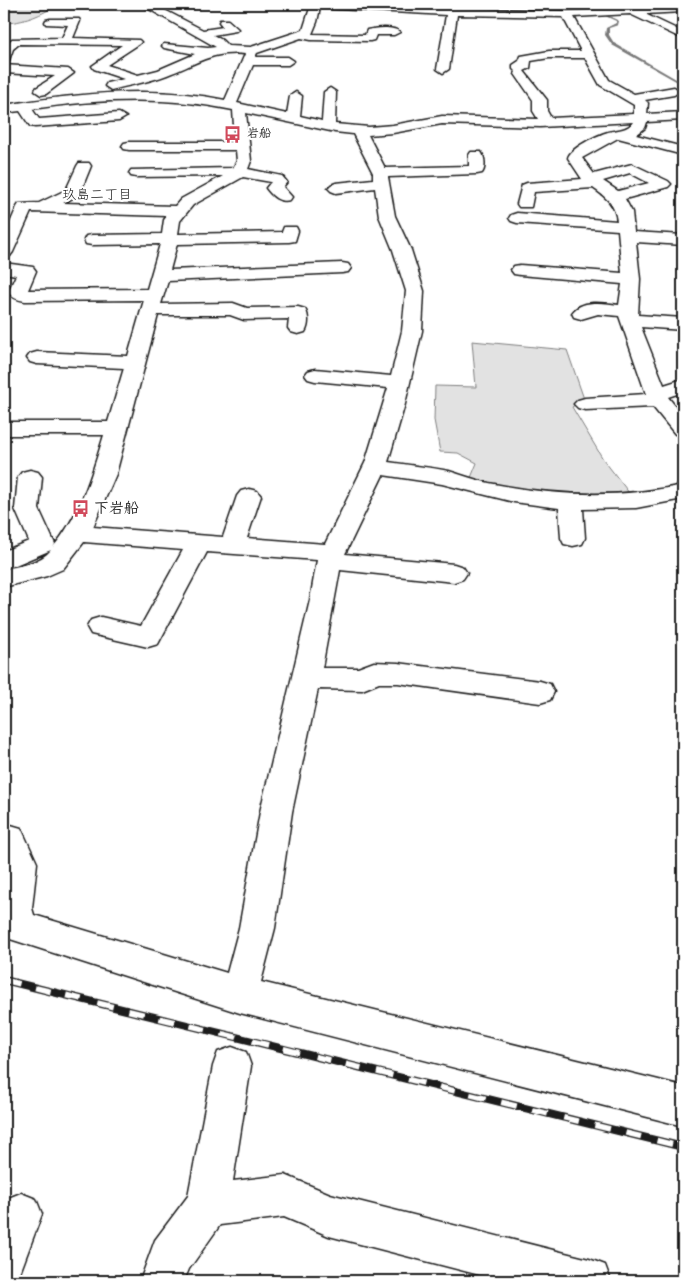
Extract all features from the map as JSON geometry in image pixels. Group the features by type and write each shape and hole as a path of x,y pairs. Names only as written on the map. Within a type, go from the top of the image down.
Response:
{"street":[{"path":"145,4 218,42 224,49"},
{"path":"301,4 455,8 467,12 496,16 683,8"},
{"path":"4,571 38,570 54,562 78,534 104,474 155,294 187,202 233,178 239,173 244,161 235,106 243,76 252,54 307,32 316,23 316,4"},
{"path":"552,4 561,6 568,14 604,82 640,103 642,118 640,125 633,131 610,136 576,154 575,158 580,169 616,197 624,212 631,278 629,316 658,397 683,429"},
{"path":"443,69 455,8"},
{"path":"630,10 683,36"},
{"path":"50,22 75,21 79,27 66,41"},
{"path":"202,33 232,29 224,22"},
{"path":"301,34 310,37 370,38 373,41 395,32 366,23"},
{"path":"559,30 576,30"},
{"path":"5,58 16,41 135,42 98,66 140,80"},
{"path":"168,46 208,52"},
{"path":"44,93 51,97 100,86 140,80 180,66 208,52 224,49 252,54 292,56"},
{"path":"5,58 117,53"},
{"path":"547,122 540,111 540,100 520,71 519,65 526,65 525,59 531,57 564,54 590,55"},
{"path":"4,109 24,106 44,93 68,73 5,58"},
{"path":"64,75 83,79"},
{"path":"243,76 259,76"},
{"path":"4,81 44,93 98,97 195,99 359,131 393,129 442,120 547,122 683,116"},
{"path":"158,97 174,87"},
{"path":"632,98 674,91"},
{"path":"328,126 330,92"},
{"path":"293,119 296,96"},
{"path":"24,106 35,123 119,117"},
{"path":"240,994 257,928 276,812 331,557 374,467 394,404 412,331 415,291 402,250 387,216 380,176 359,131"},
{"path":"617,134 683,151"},
{"path":"129,146 243,146"},
{"path":"380,176 476,170 476,155"},
{"path":"42,206 72,193 84,166"},
{"path":"336,188 419,167"},
{"path":"616,197 663,184 632,168 594,181 527,188 521,211 683,240"},
{"path":"136,174 239,173 277,179 279,182 274,188 284,197"},
{"path":"380,176 432,180 434,187"},
{"path":"4,252 16,230 25,207 42,206 289,237 290,231"},
{"path":"92,240 178,224"},
{"path":"4,268 27,271 17,292 25,296 155,294 342,268"},
{"path":"520,270 631,278"},
{"path":"155,294 233,309 244,314 298,313 298,328"},
{"path":"581,313 597,308 629,316 683,324"},
{"path":"37,358 135,362"},
{"path":"315,375 398,383"},
{"path":"585,404 658,397 683,385"},
{"path":"11,432 116,429"},
{"path":"374,467 445,477 488,490 520,496 571,501 626,502 661,498 683,492"},
{"path":"4,571 43,544 28,509 30,477"},
{"path":"232,545 249,496"},
{"path":"571,501 573,538"},
{"path":"78,534 232,545 454,573"},
{"path":"101,627 148,637 200,542"},
{"path":"306,678 362,679 374,672 398,673 540,692"},
{"path":"4,837 9,838 20,863 15,908 20,927 240,994 683,1106"},
{"path":"162,1281 171,1256 208,1205 232,1066"},
{"path":"208,1205 285,1196 329,1215 589,1281"},
{"path":"4,1257 21,1214"}],"shaded area":[{"path":"4,4 50,4 43,7 50,9 28,19 4,23"},
{"path":"472,341 567,350 584,399 572,407 603,459 633,498 573,499 470,480 477,463 458,453 440,452 434,420 435,386 476,387"}],"waterway":[{"path":"586,4 596,9"},
{"path":"604,14 618,21 617,24 608,28 607,35 613,44 683,84"}],"railway":[{"path":"4,980 683,1147"}],"place":[{"name":"岩船","path":"233,134"},
{"name":"下岩船","path":"80,509"}],"district":[{"name":"玖島二丁目","path":"97,195"}]}
